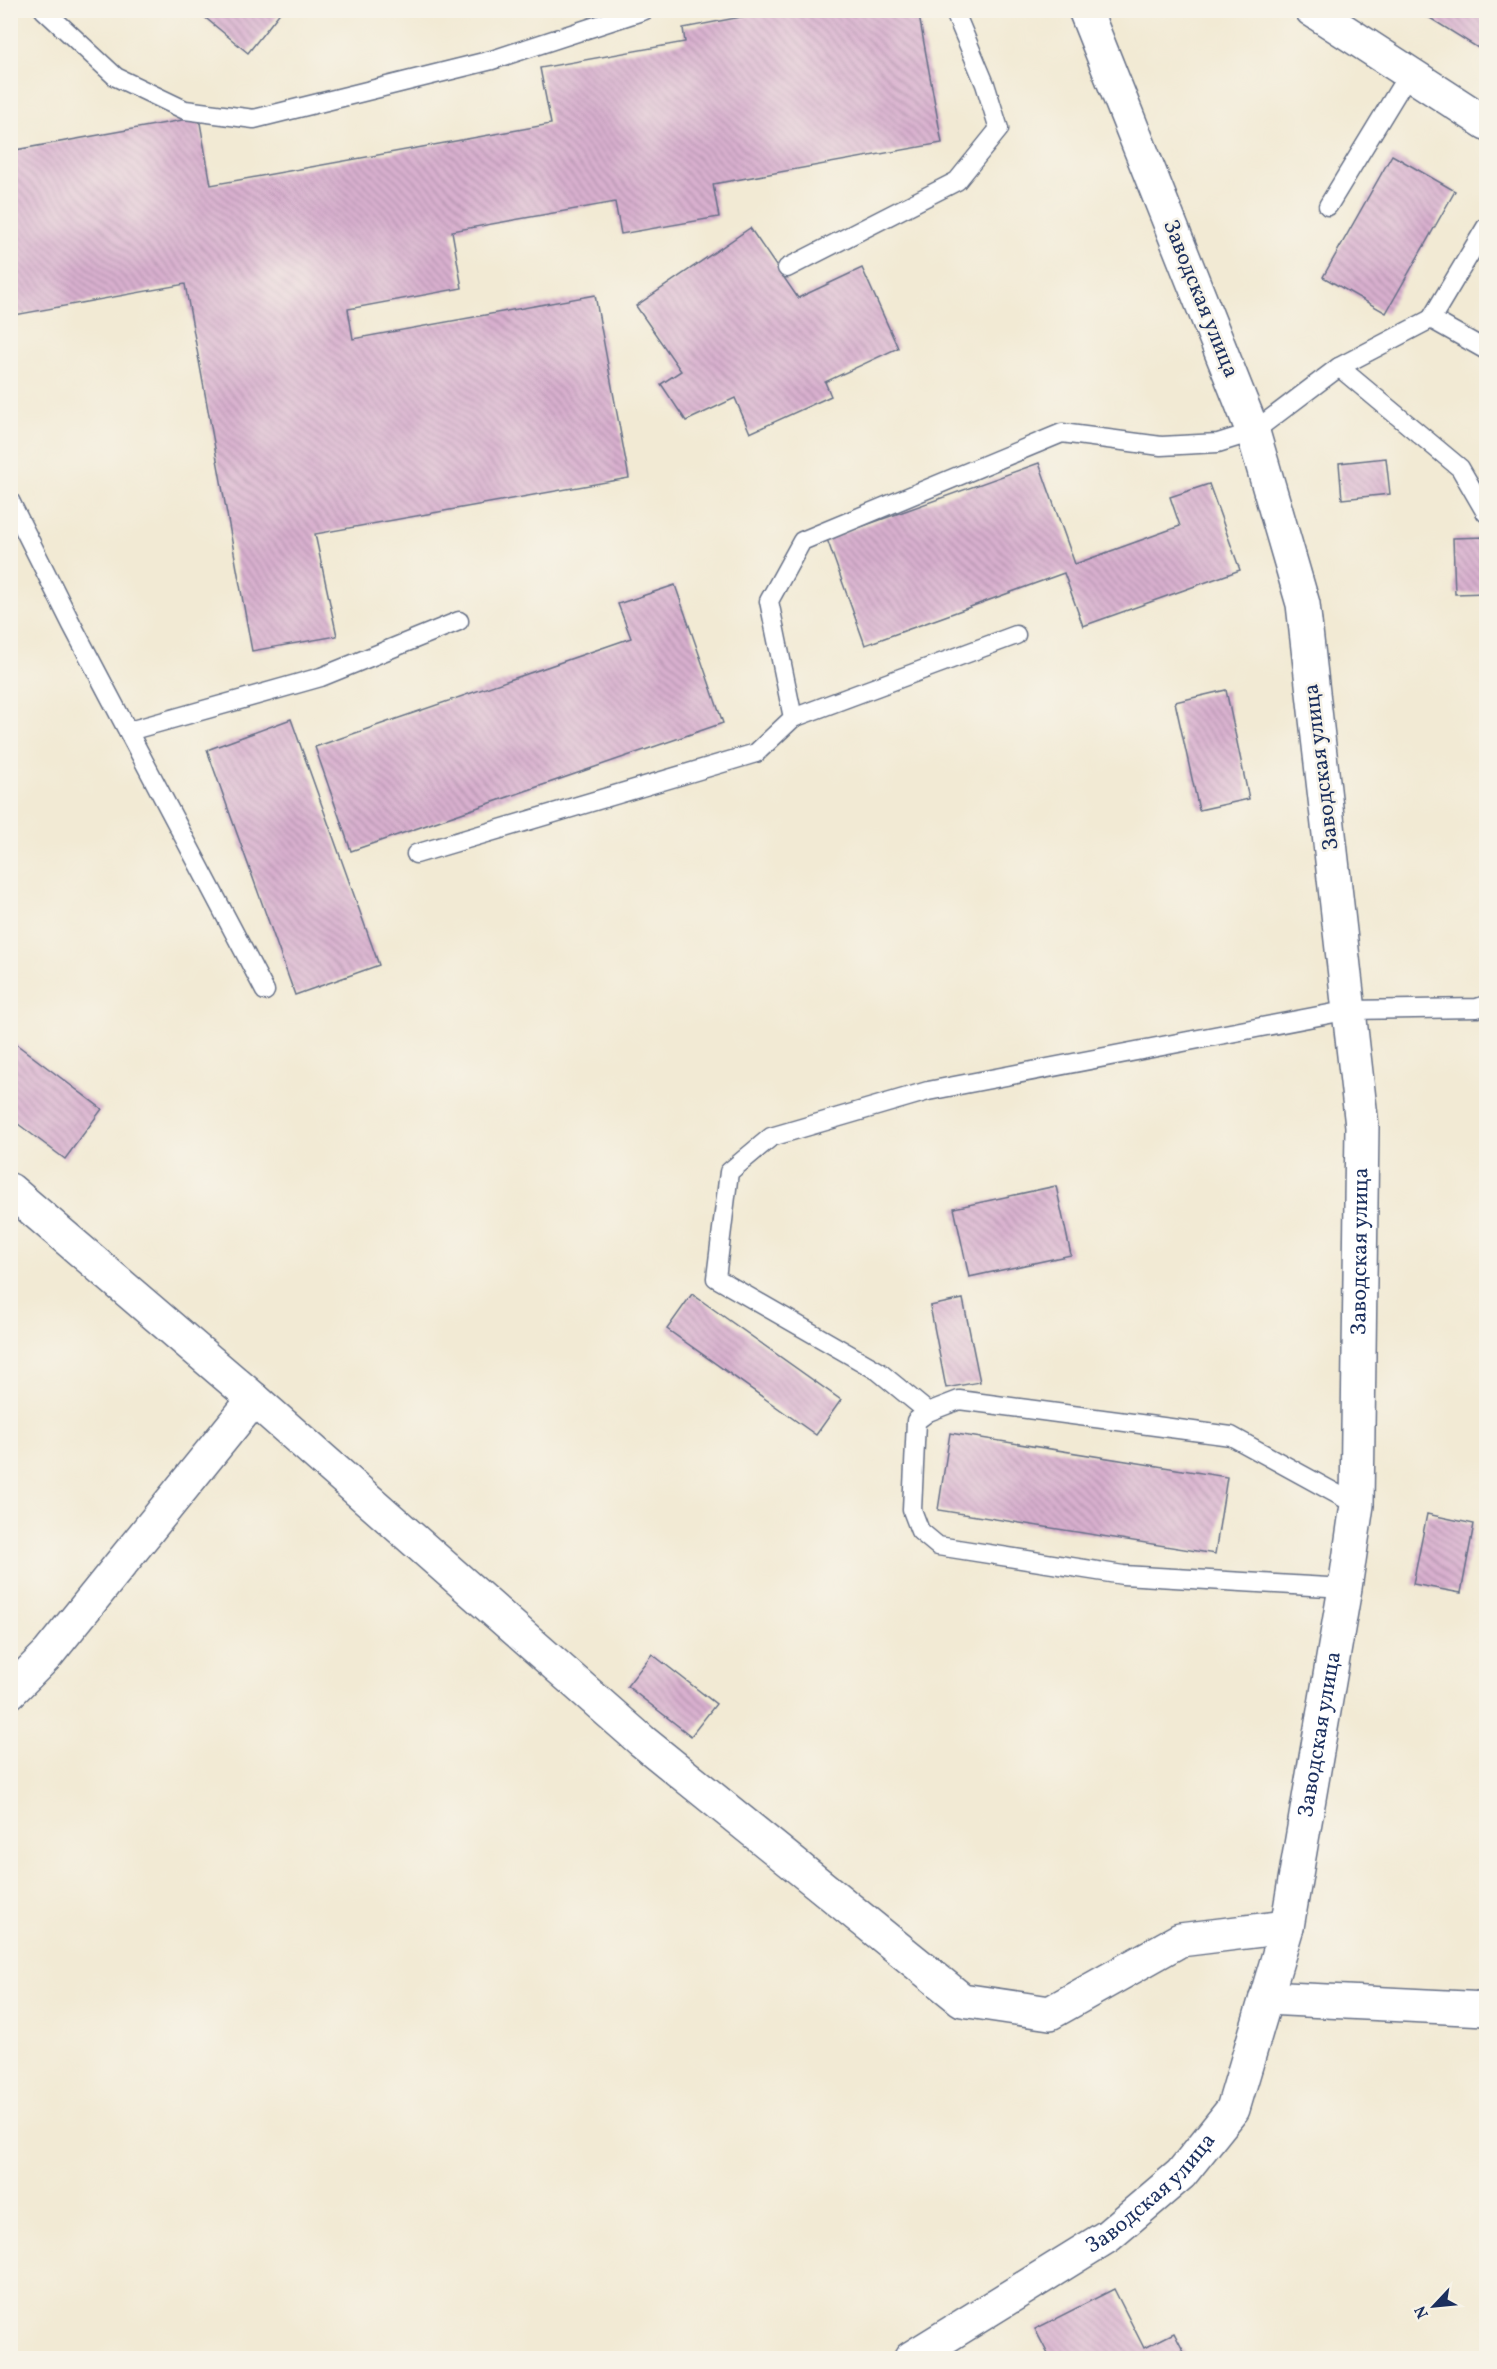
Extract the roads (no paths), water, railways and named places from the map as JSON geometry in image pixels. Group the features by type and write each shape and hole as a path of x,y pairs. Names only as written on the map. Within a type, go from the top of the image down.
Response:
{"street":[{"name":"Заводская улица","path":"911,2358 1108,2236 1181,2174 1233,2109 1287,1927 1346,1588 1357,1504 1362,1126 1303,604 1253,432 1085,10"},
{"path":"1312,10 1486,123"},
{"path":"10,1190 254,1399 642,1741 962,2000 1050,2013 1180,1940 1287,1927"},
{"path":"10,1692 48,1654 254,1399"},
{"path":"1266,1998 1486,2009"}],"lane":[{"path":"44,10 116,77 185,110 254,119 492,60 590,18 645,10"},
{"path":"787,268 957,181 999,129 985,84 954,10"},
{"path":"1328,206 1409,73"},
{"path":"794,718 768,601 802,541 1062,434 1161,446 1218,443 1253,432 1339,367 1431,319 1486,227"},
{"path":"1431,319 1486,350"},
{"path":"1339,367 1460,468 1486,513"},
{"path":"10,501 265,991"},
{"path":"129,731 321,677 459,621"},
{"path":"416,854 756,753 794,718 1016,635"},
{"path":"927,1412 878,1371 716,1278 729,1172 771,1137 928,1091 1350,1010 1478,1008 1486,1005"},
{"path":"1346,1588 1123,1575 938,1546 921,1531 912,1510 916,1421 927,1412 959,1400 1231,1436 1357,1504"}]}
